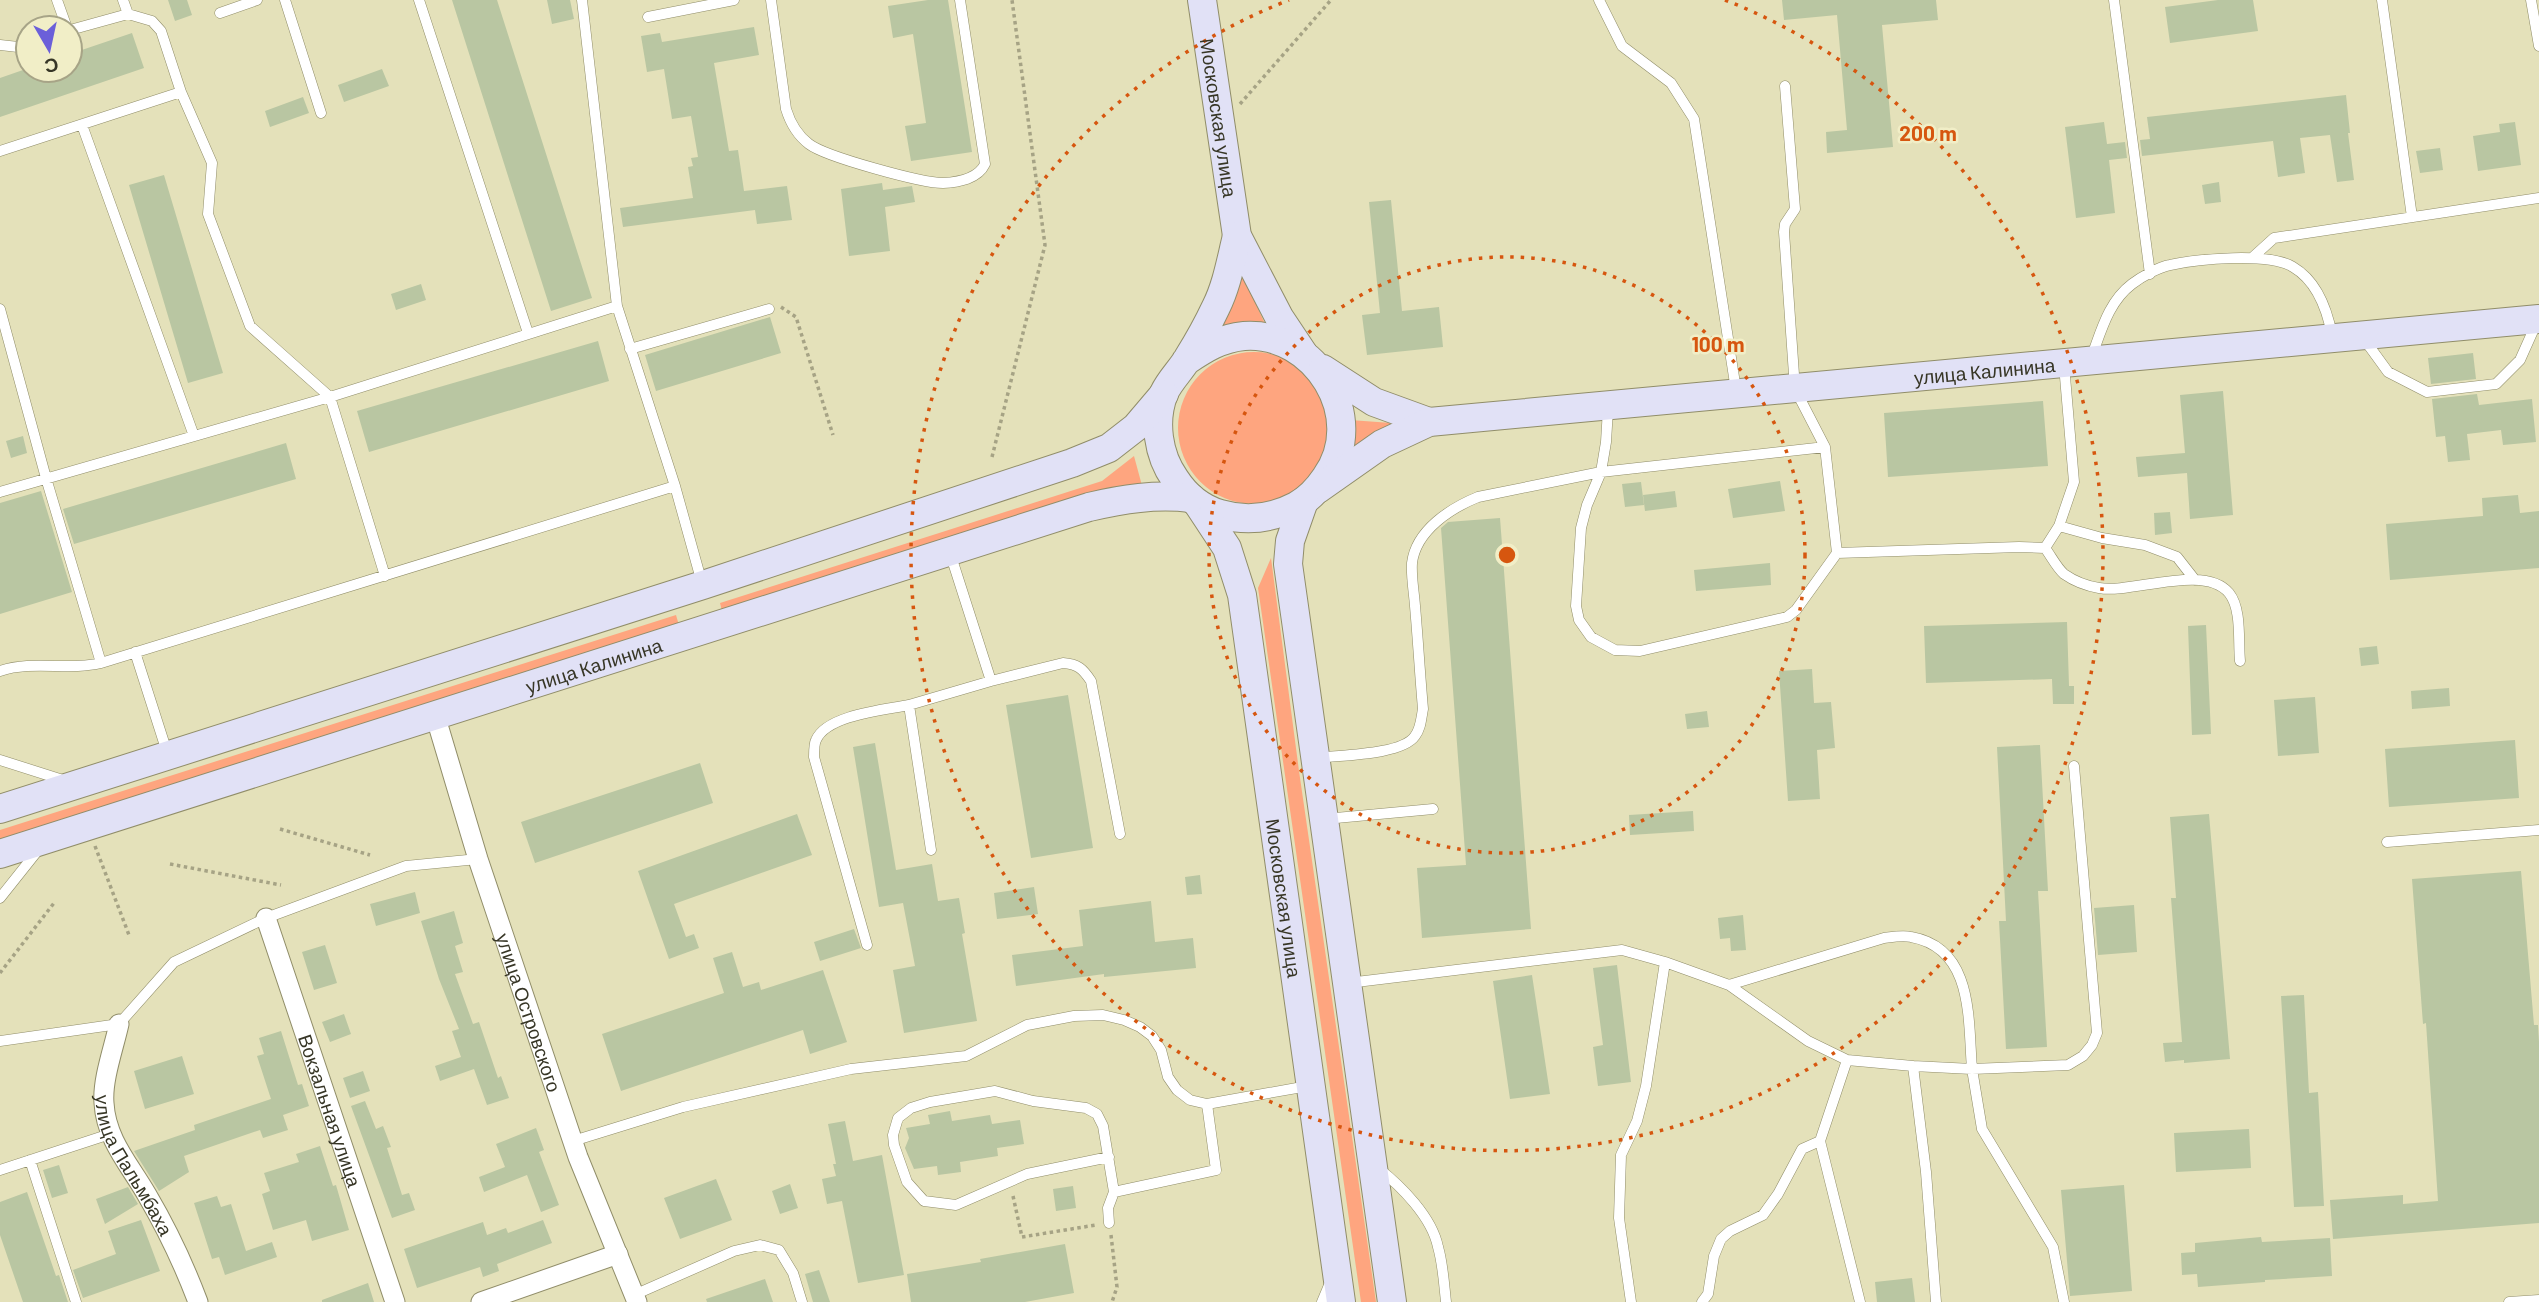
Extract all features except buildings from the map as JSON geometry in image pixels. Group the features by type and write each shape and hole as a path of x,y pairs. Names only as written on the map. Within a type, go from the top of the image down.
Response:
{"main road":[{"name":"Московская улица","path":"1202,0 1237,236 1279,317 1308,357"},
{"name":"Московская улица","path":"1186,361 1217,306 1237,236"},
{"name":"улица Калинина","path":"1311,495 1382,444 1429,422 2539,319"},
{"path":"0,809 703,585 1072,463 1109,447 1136,427 1164,394 1186,361 1203,349 1223,340 1244,336 1275,340 1308,357 1328,380 1337,401 1341,424 1339,448 1331,470 1311,495 1290,541 1288,564 1392,1302"},
{"name":"улица Калинина","path":"1308,357 1348,387 1374,402 1429,422"},
{"path":"1164,394 1158,419 1159,445 1167,469 1194,501 1213,512 1235,518 1258,519 1281,514 1311,495"},
{"name":"улица Калинина","path":"0,854 1089,507 1154,496 1194,501"},
{"name":"Московская улица","path":"1194,501 1227,548 1242,596 1341,1302"},
{"path":"703,585 716,626"}],"street":[{"name":"улица Островского","path":"435,715 478,859 573,1141 636,1299"},
{"name":"Вокзальная улица","path":"266,918 395,1302"},
{"name":"улица Пальмбаха","path":"119,1024 103,1102 110,1134 124,1162 170,1236 198,1302"},
{"path":"481,1302 618,1254"}],"lane":[{"path":"123,0 128,14"},
{"path":"220,13 257,0"},
{"path":"285,0 321,113"},
{"path":"419,0 528,333"},
{"path":"582,0 617,306 675,486 703,585"},
{"path":"648,17 734,0"},
{"path":"771,0 786,108 790,122 798,134 808,144 823,152 912,178 943,183 971,178 980,173 985,164 960,0"},
{"path":"1599,0 1622,46 1671,83 1694,119 1737,394"},
{"path":"2114,0 2150,274"},
{"path":"2382,0 2412,217"},
{"path":"2531,0 2539,47"},
{"path":"84,25 128,14 152,20 161,31 181,92 212,163 208,215 250,326 331,397 385,576"},
{"path":"1608,405 1601,472 1581,528 1576,606 1582,627 1591,637 1615,650 1654,650 1787,617 1796,610 1837,553 1825,447 1795,389 1784,232 1785,224 1795,209 1785,86"},
{"path":"0,151 181,92"},
{"path":"82,125 194,436"},
{"path":"2253,257 2274,238 2539,198"},
{"path":"2045,548 2059,527 2074,482 2077,362 2108,312 2131,284 2168,265 2253,257 2292,266 2313,285 2328,312 2333,338"},
{"path":"0,492 331,397 617,306"},
{"path":"0,309 46,478 102,663"},
{"path":"630,349 769,309"},
{"path":"2362,336 2388,372 2427,392 2496,384 2520,360 2539,319"},
{"path":"1315,758 1405,745 1414,738 1421,725 1423,709 1412,562 1423,538 1444,514 1478,497 1601,472 1825,447"},
{"path":"0,671 16,666 88,667 675,486"},
{"path":"2059,527 2145,545 2177,557 2195,580"},
{"path":"1837,553 2045,548"},
{"path":"2045,548 2063,573 2083,584 2101,589 2195,580 2216,583 2228,593 2236,608 2240,661"},
{"path":"949,552 991,681"},
{"path":"135,652 168,755"},
{"path":"867,945 814,757 815,741 822,730 834,722 909,705 1063,663 1075,664 1091,681 1119,834"},
{"path":"909,705 931,850"},
{"path":"0,760 77,784"},
{"path":"1348,983 1622,950 1729,985 1808,1041 1847,1060 1972,1069 2068,1065 2083,1056 2097,1033 2074,766"},
{"path":"1324,819 1433,809"},
{"path":"2387,842 2539,830"},
{"path":"0,898 48,839"},
{"path":"0,1041 119,1024 174,962 266,918 406,866 478,859"},
{"path":"1729,985 1884,938 1909,936 1936,944 1956,966 1965,993 1972,1069 1982,1129 2053,1247 2064,1302"},
{"path":"1631,1302 1619,1218 1621,1155 1637,1121 1646,1086 1665,962"},
{"path":"573,1141 682,1107 851,1069 966,1056 1027,1025 1074,1016 1103,1015 1140,1027 1152,1036 1161,1050 1168,1077 1177,1090 1190,1100 1207,1104 1312,1085"},
{"path":"1847,1060 1820,1141 1860,1302"},
{"path":"1913,1066 1926,1172 1936,1302"},
{"path":"1109,1157 1027,1174 956,1205 924,1201 907,1182 893,1135 898,1118 911,1108 930,1102 995,1091 1033,1101 1086,1108 1097,1114 1103,1126 1109,1157 1114,1192 1108,1208 1109,1223"},
{"path":"1114,1192 1216,1170 1207,1104"},
{"path":"0,1170 110,1134"},
{"path":"1702,1302 1708,1294 1714,1256 1721,1239 1730,1231 1763,1215 1783,1186 1802,1149 1820,1141"},
{"path":"30,1160 76,1302"},
{"path":"1372,1163 1402,1186 1434,1233 1447,1302"},
{"path":"636,1299 734,1251 760,1245 779,1250 793,1273 802,1302"},
{"path":"1322,1302 1336,1266"},
{"path":"2509,1302 2539,1300"}],"path":[{"path":"992,457 1045,245 1013,0"},
{"path":"1221,126 1331,0"},
{"path":"769,309 781,307 796,317 833,435"},
{"path":"281,829 370,855"},
{"path":"94,844 129,935"},
{"path":"170,864 281,885"},
{"path":"0,973 54,903"},
{"path":"1010,1182 1022,1237 1109,1223 1117,1287 1112,1302"}],"shaded area":[{"path":"1238,266 1267,328 1222,330"},
{"path":"1254,352 1283,358 1307,375 1324,399 1330,428 1324,457 1307,481 1283,498 1254,504 1225,498 1201,481 1184,457 1178,428 1184,399 1201,375 1225,358"},
{"path":"1350,420 1405,424 1354,447"},
{"path":"1134,456 1144,493 723,615 720,603 1102,481"},
{"path":"1271,558 1376,1302 1361,1302 1258,588"},
{"path":"676,615 680,629 0,846 0,830"}]}
